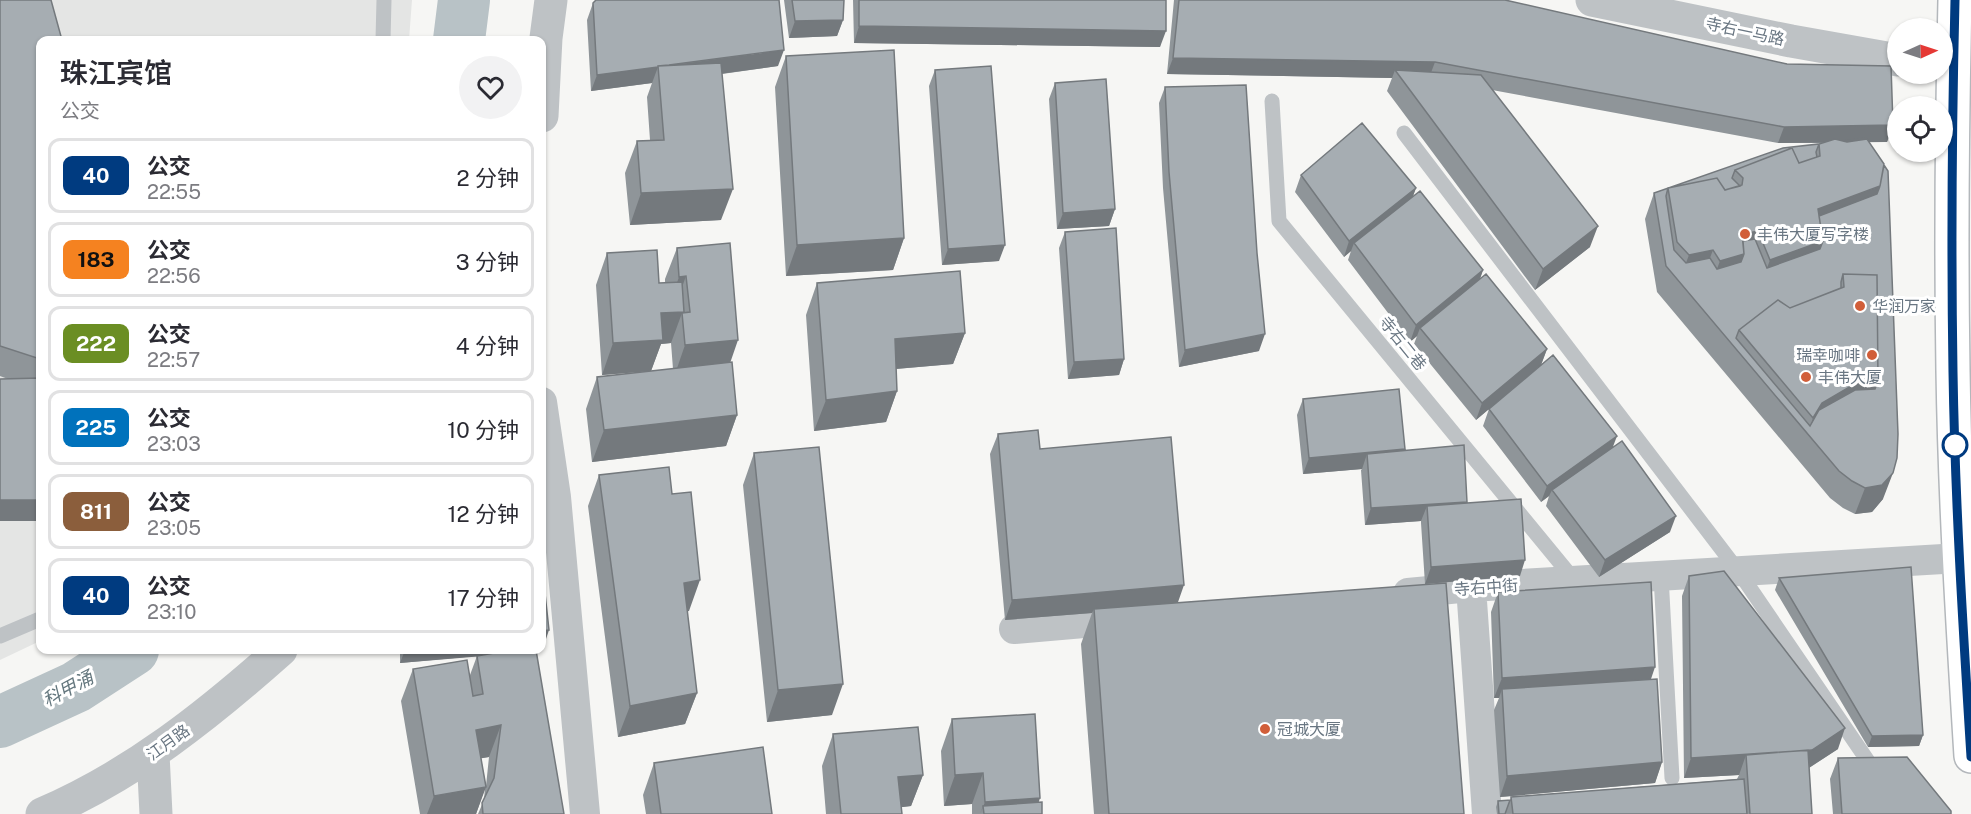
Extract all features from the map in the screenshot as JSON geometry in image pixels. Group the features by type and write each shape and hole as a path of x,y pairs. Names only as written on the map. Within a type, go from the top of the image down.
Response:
{"main road":[{"path":"1955,0 1952,135 1953,373 1971,756"}],"street":[{"path":"546,38 551,0"},
{"name":"寺右一马路","path":"1592,0 1791,41 1887,58"},
{"path":"546,429 556,497 585,814"},
{"name":"寺右中街","path":"1377,596 1471,587 1960,558"},
{"path":"1471,587 1487,814"},
{"path":"1014,629 1152,617"},
{"name":"江月路","path":"42,814 106,783 153,754 235,690 276,654"},
{"path":"153,754 156,814"}],"lane":[{"path":"383,36 384,0"},
{"name":"寺右二巷","path":"1272,101 1279,221 1575,581"},
{"path":"1404,132 1739,572 1874,770"},
{"path":"1661,576 1672,778"},
{"path":"0,636 36,621"}],"shaded area":[{"path":"0,0 412,0 409,36 36,36 36,643 0,660"}],"building":[{"path":"0,0 51,0 61,36 36,36 36,358 0,346"},
{"path":"596,0 779,0 784,50 597,75 593,3"},
{"path":"792,0 844,0 843,20 795,21"},
{"path":"859,0 1166,0 1166,31 859,26"},
{"path":"1179,0 1505,0 1787,64 1887,66 1887,84 1892,84 1892,96 1887,96 1887,125 1784,127 1435,62 1173,58"},
{"path":"894,50 904,238 797,245 786,56"},
{"path":"721,63 733,189 641,193 637,141 664,140 658,66"},
{"path":"991,66 1005,245 948,249 935,70"},
{"path":"1395,70 1481,75 1598,226 1543,269"},
{"path":"1106,79 1115,209 1063,213 1055,83"},
{"path":"1246,85 1257,253 1265,334 1185,350 1169,172 1165,87"},
{"path":"1362,123 1416,188 1349,241 1301,175"},
{"path":"1866,138 1847,142 1843,141"},
{"path":"1835,139 1847,142 1867,139 1884,164 1880,186 1818,209 1823,241 1770,260 1758,231 1742,234 1744,254 1720,261 1713,250 1689,255 1677,242 1668,188 1717,178 1725,190 1742,185 1743,178 1735,170 1792,148 1799,163 1820,156 1819,144"},
{"path":"1819,144 1817,157 1799,163 1792,148 1735,170 1732,178 1740,186 1725,190 1717,178 1669,188 1783,148"},
{"path":"1884,165 1888,171 1898,434 1897,458 1893,473 1882,485 1865,488 1839,471 1666,266 1654,193 1668,188 1666,196 1674,250 1686,263 1710,258 1717,269 1741,262 1744,254 1743,241 1755,239 1767,268 1820,249 1823,241 1819,216 1877,194","holes":["1843,274 1877,275 1878,381 1875,389 1855,390 1819,410 1810,426 1736,338 1739,330 1778,300 1790,308 1841,288"]},
{"path":"1420,191 1483,270 1416,325 1354,243"},
{"path":"1116,228 1124,359 1074,362 1065,232"},
{"path":"730,243 738,340 685,345 682,313 690,312 686,276 679,277 677,248"},
{"path":"657,250 659,283 682,282 684,312 661,313 663,340 613,343 607,253"},
{"path":"960,271 965,333 895,339 897,391 826,400 817,283"},
{"path":"1486,274 1547,349 1482,403 1420,328"},
{"path":"1843,274 1877,275 1878,381 1858,382 1822,403 1813,418 1739,330 1778,300 1790,308 1844,287"},
{"path":"1553,355 1617,436 1547,486 1489,409"},
{"path":"732,362 737,415 604,430 597,377"},
{"path":"36,378 36,500 0,500 0,379"},
{"path":"1399,389 1405,449 1309,458 1303,399"},
{"path":"1038,430 1040,449 1171,437 1184,585 1012,600 998,434"},
{"path":"1622,441 1676,516 1605,560 1552,490"},
{"path":"1464,445 1467,502 1371,508 1367,454"},
{"path":"819,447 843,684 778,690 754,453"},
{"path":"669,467 672,494 691,492 700,580 684,583 697,693 630,706 599,475"},
{"path":"1521,499 1525,560 1431,567 1427,506"},
{"path":"1911,567 1923,735 1872,736 1779,578"},
{"path":"1724,571 1845,728 1812,750 1691,758 1689,576"},
{"path":"1651,582 1655,667 1502,678 1498,592"},
{"name":"冠城大厦","path":"1446,583 1464,814 1109,814 1094,609"},
{"path":"546,603 549,630 546,630"},
{"path":"537,654 564,814 483,814 482,803 494,778 501,725 476,730 486,787 434,796 413,669 467,660 473,696 483,694 477,656"},
{"path":"1657,679 1662,762 1507,776 1502,689"},
{"path":"1035,714 1040,798 985,802 983,773 955,775 952,719"},
{"path":"918,727 923,775 898,777 902,814 841,814 833,734"},
{"path":"763,747 772,814 661,814 654,763"},
{"path":"1808,750 1812,814 1750,814 1746,755"},
{"path":"1907,757 1951,811 1951,814 1842,814 1838,758"},
{"path":"1744,779 1747,814 1513,814 1511,797"},
{"path":"1510,800 1505,814 1499,814 1498,801"},
{"path":"1042,802 1042,814 984,814 983,806"}],"waterway":[{"name":"科甲涌","path":"460,36 464,0"},
{"name":"科甲涌","path":"0,722 76,687 127,654"}],"bus line":[{"name":"40","path":"1955,0 1952,135 1953,373 1956,496 1971,757"}],"place":[{"name":"丰伟大厦写字楼","path":"1745,234"},
{"name":"华润万家","path":"1860,306"},
{"name":"瑞幸咖啡","path":"1872,355"},
{"name":"丰伟大厦","path":"1806,377"},
{"name":"冠城大厦","path":"1265,729"}]}
